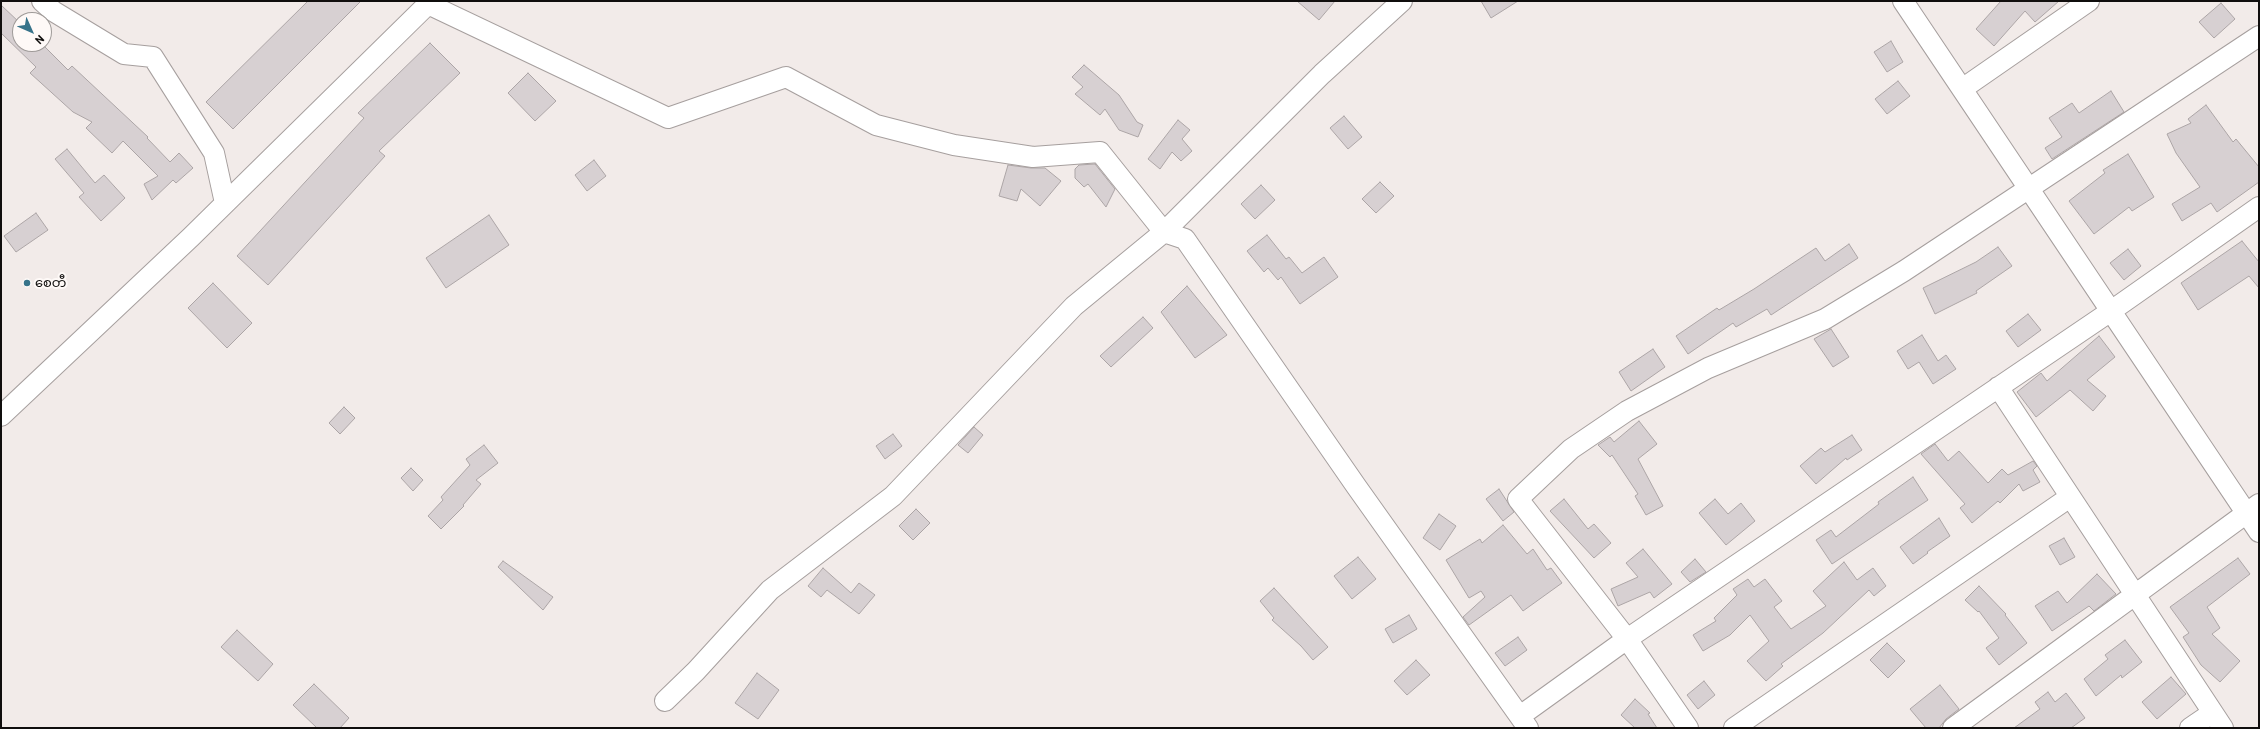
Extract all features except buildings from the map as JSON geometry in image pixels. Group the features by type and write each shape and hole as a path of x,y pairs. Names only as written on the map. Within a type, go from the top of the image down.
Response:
{"street":[{"path":"42,1 53,12 124,54 153,57 214,153 225,204"},
{"path":"665,701 696,671 770,590 893,496 1074,306 1164,232 1322,74 1402,1"},
{"path":"1903,1 2111,311 2253,508 2259,532"},
{"path":"1962,89 2089,1"},
{"path":"1,416 225,204 427,3 668,118 786,77 876,125 954,145 1033,157 1100,152 1164,232 1185,239 1356,486 1524,722 1627,640 2111,311 2259,207"},
{"path":"1688,728 1627,640 1518,499 1571,449 1627,411 1708,368 1825,319 1904,271 2030,189 2259,36"},
{"path":"1998,387 2218,720 2190,728"},
{"path":"1734,728 2070,496"},
{"path":"1953,728 2253,508"}],"place":[{"name":"စေတီ","path":"27,283"}]}
